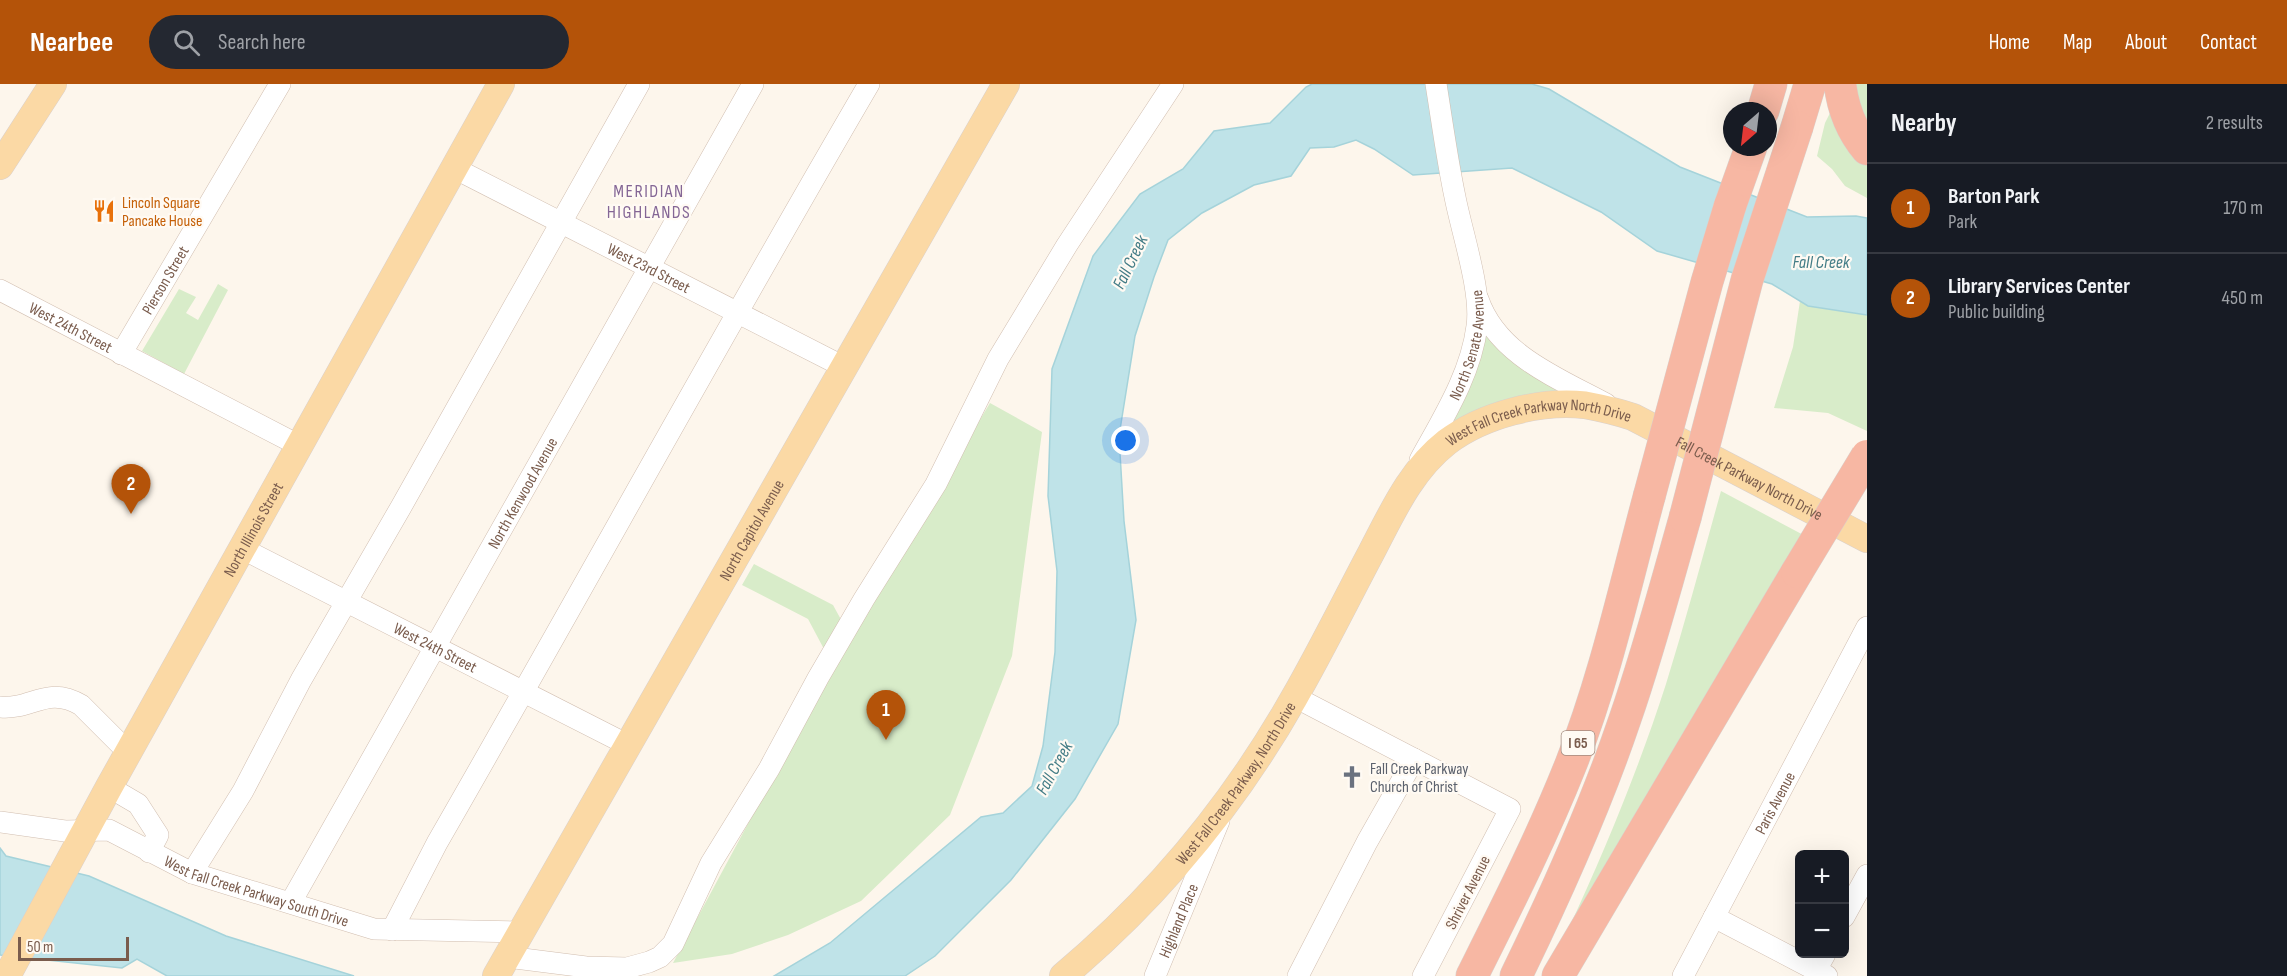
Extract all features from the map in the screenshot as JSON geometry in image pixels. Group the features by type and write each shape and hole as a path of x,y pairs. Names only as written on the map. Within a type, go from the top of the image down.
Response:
{"highway":[{"path":"1752,102 1771,84"},
{"name":"I 65","path":"1516,976 1565,873 1613,754 1648,648 1685,518 1747,280 1810,84"},
{"path":"1840,84 1844,107 1851,126 1867,149"},
{"path":"1730,206 1738,156"},
{"name":"I 65","path":"1472,976 1540,840 1572,762 1599,683 1707,282 1748,156"},
{"path":"1558,976 1867,456"}],"main road":[{"path":"0,137 34,84"},
{"path":"0,166 52,84"},
{"name":"North Illinois Street","path":"7,976 109,788 501,84"},
{"name":"North Capitol Avenue","path":"500,970 1006,84"},
{"name":"West Fall Creek Parkway North Drive","path":"1368,560 1408,483 1425,462 1469,428 1535,407 1566,405 1604,409 1633,417"},
{"name":"Fall Creek Parkway North Drive","path":"1633,417 1867,539"},
{"name":"West Fall Creek Parkway, North Drive","path":"1063,976 1147,899 1228,800 1263,750 1295,697 1368,560"}],"street":[{"name":"Pierson Street","path":"121,354 228,163 280,84"},
{"path":"192,873 243,791 301,680 639,84"},
{"name":"North Kenwood Avenue","path":"291,902 753,84"},
{"path":"392,930 437,843 739,313 822,162 869,84"},
{"path":"500,970 627,968 660,957 673,944 711,863 770,769 818,678 864,599 936,484 998,359 1067,244 1173,84"},
{"name":"North Senate Avenue","path":"1408,483 1447,410 1472,350 1477,316 1472,277 1436,84"},
{"name":"West 23rd Street","path":"454,168 844,367"},
{"name":"West Fall Creek Parkway North Drive","path":"1472,277 1479,303 1491,324 1511,347 1540,369 1633,417"},
{"name":"West 24th Street","path":"0,290 300,446"},
{"name":"West 24th Street","path":"243,549 628,745"},
{"name":"Paris Avenue","path":"1683,976 1867,627"},
{"path":"1295,697 1414,759 1361,852 1298,976"},
{"path":"0,707 21,706 43,698 63,698 74,701 81,705 129,753"},
{"name":"Shriver Avenue","path":"1414,759 1510,808 1423,976"},
{"path":"109,788 138,804 158,835 149,852"},
{"name":"Highland Place","path":"1155,976 1228,800"},
{"name":"West Fall Creek Parkway South Drive","path":"0,822 65,831 81,839 109,830 192,873 374,929 520,932"},
{"path":"1849,909 1867,875"},
{"path":"1714,917 1822,970"}],"green space":[{"path":"1852,84 1867,84 1867,128"},
{"path":"1834,105 1867,164 1867,198 1845,186 1832,169 1817,156 1825,123"},
{"path":"218,284 228,290 184,374 142,351 179,289 196,297 186,313 198,320"},
{"path":"1800,301 1808,306 1867,315 1867,431 1828,413 1774,408 1793,347"},
{"path":"1485,325 1577,398 1443,434"},
{"path":"990,403 1042,432 1012,656 950,815 861,901 788,935 732,954 673,963 833,666 808,619 742,585 754,564 833,605 850,636"},
{"path":"1721,491 1811,539 1568,930 1645,747 1666,684"}],"water":[{"name":"Fall Creek","path":"1312,84 1532,84 1549,89 1680,167 1807,217 1856,216 1867,218 1867,315 1808,306 1772,284 1657,251 1601,212 1512,168 1413,175 1356,140 1334,147 1310,148 1291,176 1254,185 1202,213 1168,240 1135,336 1119,436 1124,521 1136,620 1118,724 1075,799 1011,880 935,956 905,976 774,976 830,943 981,817 1003,813 1032,786 1043,746 1055,652 1057,571 1048,496 1052,369 1093,256 1140,194 1183,169 1214,131 1270,123 1306,87"},
{"path":"0,848 6,856 89,876 226,936 354,976 167,976 137,959 122,968 0,955"}],"place":[{"name":"Lincoln Square Pancake House","path":"104,211"},
{"name":"Library Services Center","path":"131,514"},
{"name":"Barton Park","path":"886,740"},
{"name":"Fall Creek Parkway Church of Christ","path":"1352,777"}],"district":[{"name":"MERIDIAN HIGHLANDS","path":"649,201"}]}
